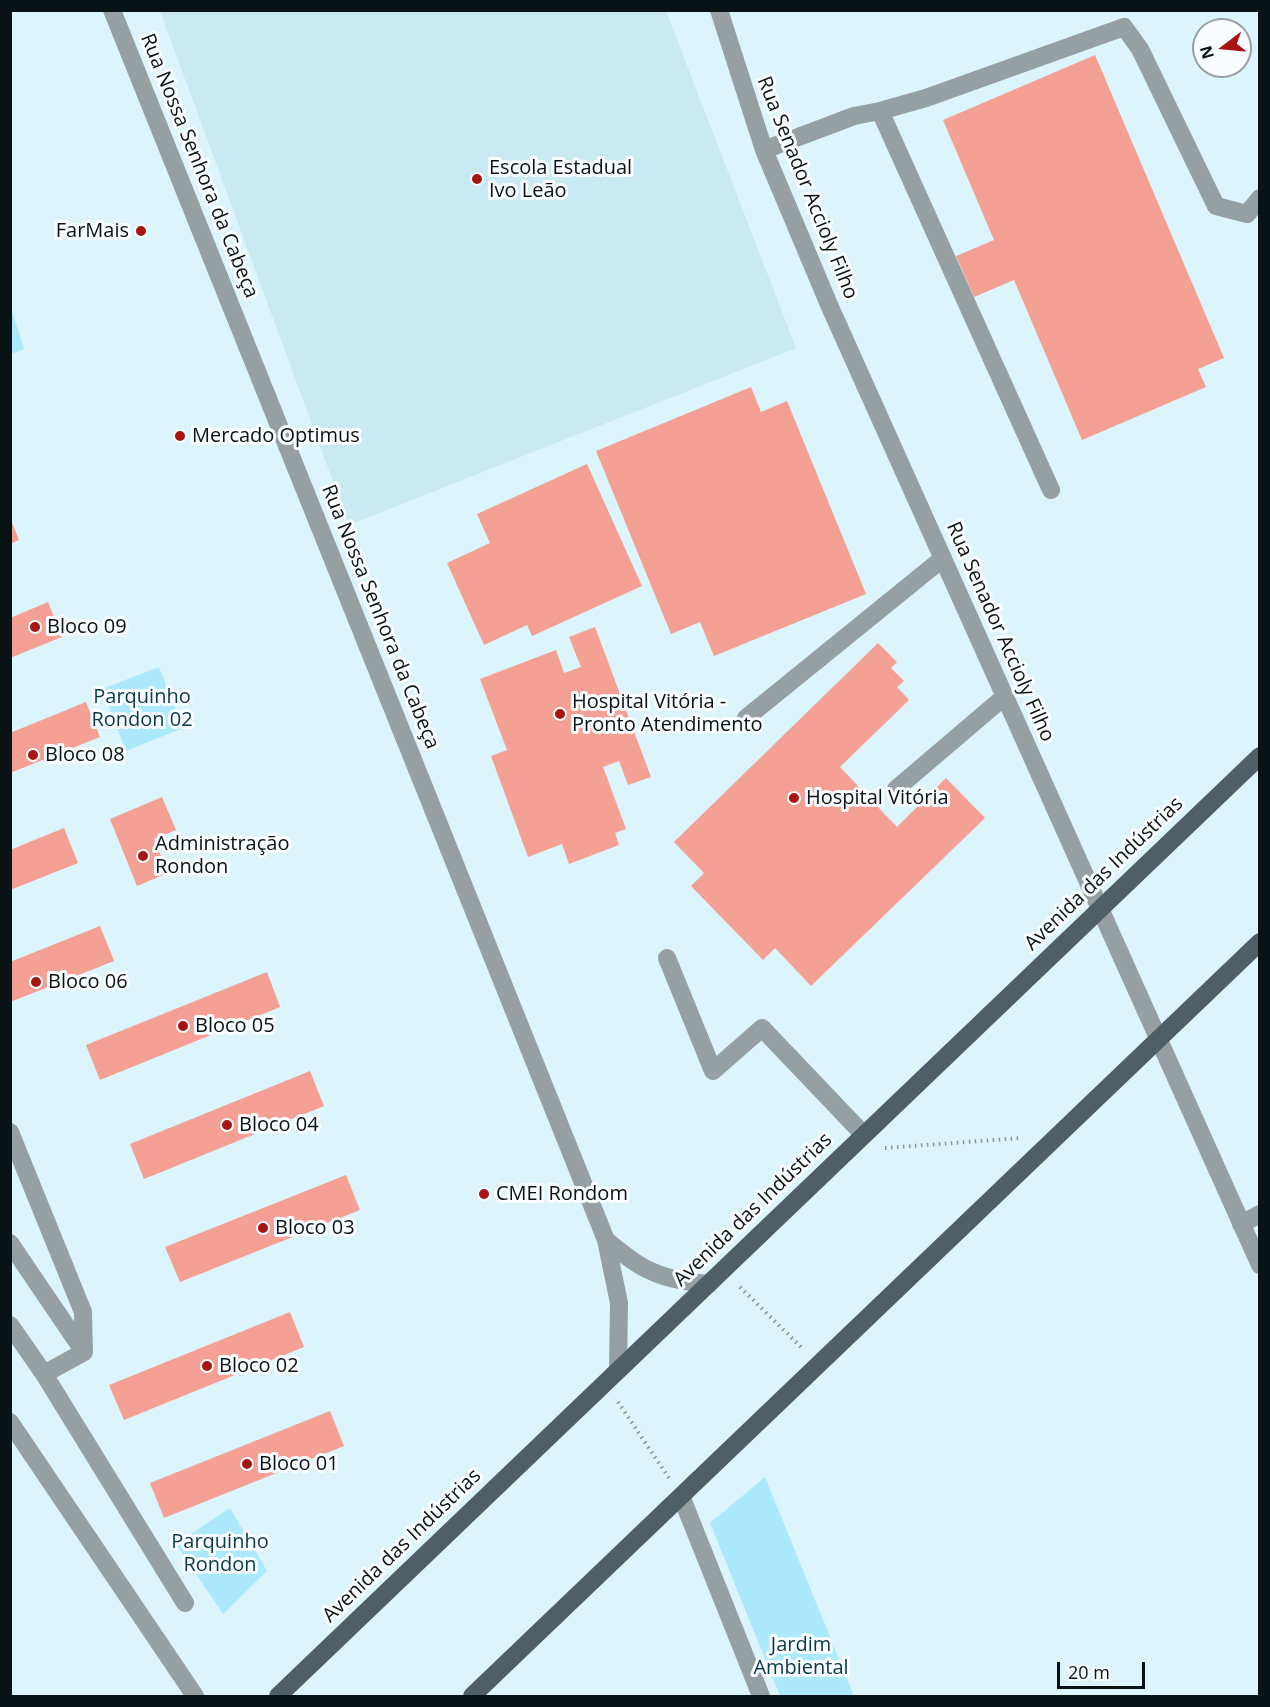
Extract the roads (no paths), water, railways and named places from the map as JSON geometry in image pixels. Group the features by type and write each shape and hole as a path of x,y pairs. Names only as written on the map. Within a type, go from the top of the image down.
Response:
{"main road":[{"name":"Avenida das Indústrias","path":"278,1696 1260,756"},
{"path":"472,1696 1260,942"}],"street":[{"name":"Rua Nossa Senhora da Cabeça","path":"112,10 606,1240 619,1304 618,1370"},
{"name":"Rua Senador Accioly Filho","path":"719,10 764,150 830,308 1260,1265"},
{"path":"764,150 854,116 926,98 1124,27 1140,49 1216,206 1247,214 1260,198"},
{"path":"880,111 1051,490"},
{"path":"746,718 942,560"},
{"path":"896,789 1004,697"},
{"path":"667,958 712,1071 762,1028 864,1135"},
{"path":"10,1132 83,1312 84,1352"},
{"path":"1241,1224 1260,1214"},
{"name":"Rua Nossa Senhora da Cabeça","path":"606,1240 630,1259 652,1272 676,1280 709,1284"},
{"path":"10,1243 84,1352"},
{"path":"10,1325 45,1374 185,1603"},
{"path":"45,1374 84,1352"},
{"path":"10,1422 195,1696"},
{"path":"681,1496 761,1696"}],"place":[{"name":"Escola Estadual Ivo Leão","path":"477,179"},
{"name":"FarMais","path":"141,231"},
{"name":"Mercado Optimus","path":"180,436"},
{"name":"Bloco 09","path":"35,627"},
{"name":"Hospital Vitória - Pronto Atendimento","path":"560,714"},
{"name":"Bloco 08","path":"33,755"},
{"name":"Hospital Vitória","path":"794,798"},
{"name":"Administração Rondon","path":"143,856"},
{"name":"Bloco 06","path":"36,982"},
{"name":"Bloco 05","path":"183,1026"},
{"name":"Bloco 04","path":"227,1125"},
{"name":"CMEI Rondom","path":"484,1194"},
{"name":"Bloco 03","path":"263,1228"},
{"name":"Bloco 02","path":"207,1366"},
{"name":"Bloco 01","path":"247,1464"}],"park label":[{"name":"Parquinho Rondon 02","path":"142,708"},
{"name":"Parquinho Rondon","path":"220,1554"},
{"name":"Jardim Ambiental","path":"801,1656"}]}
